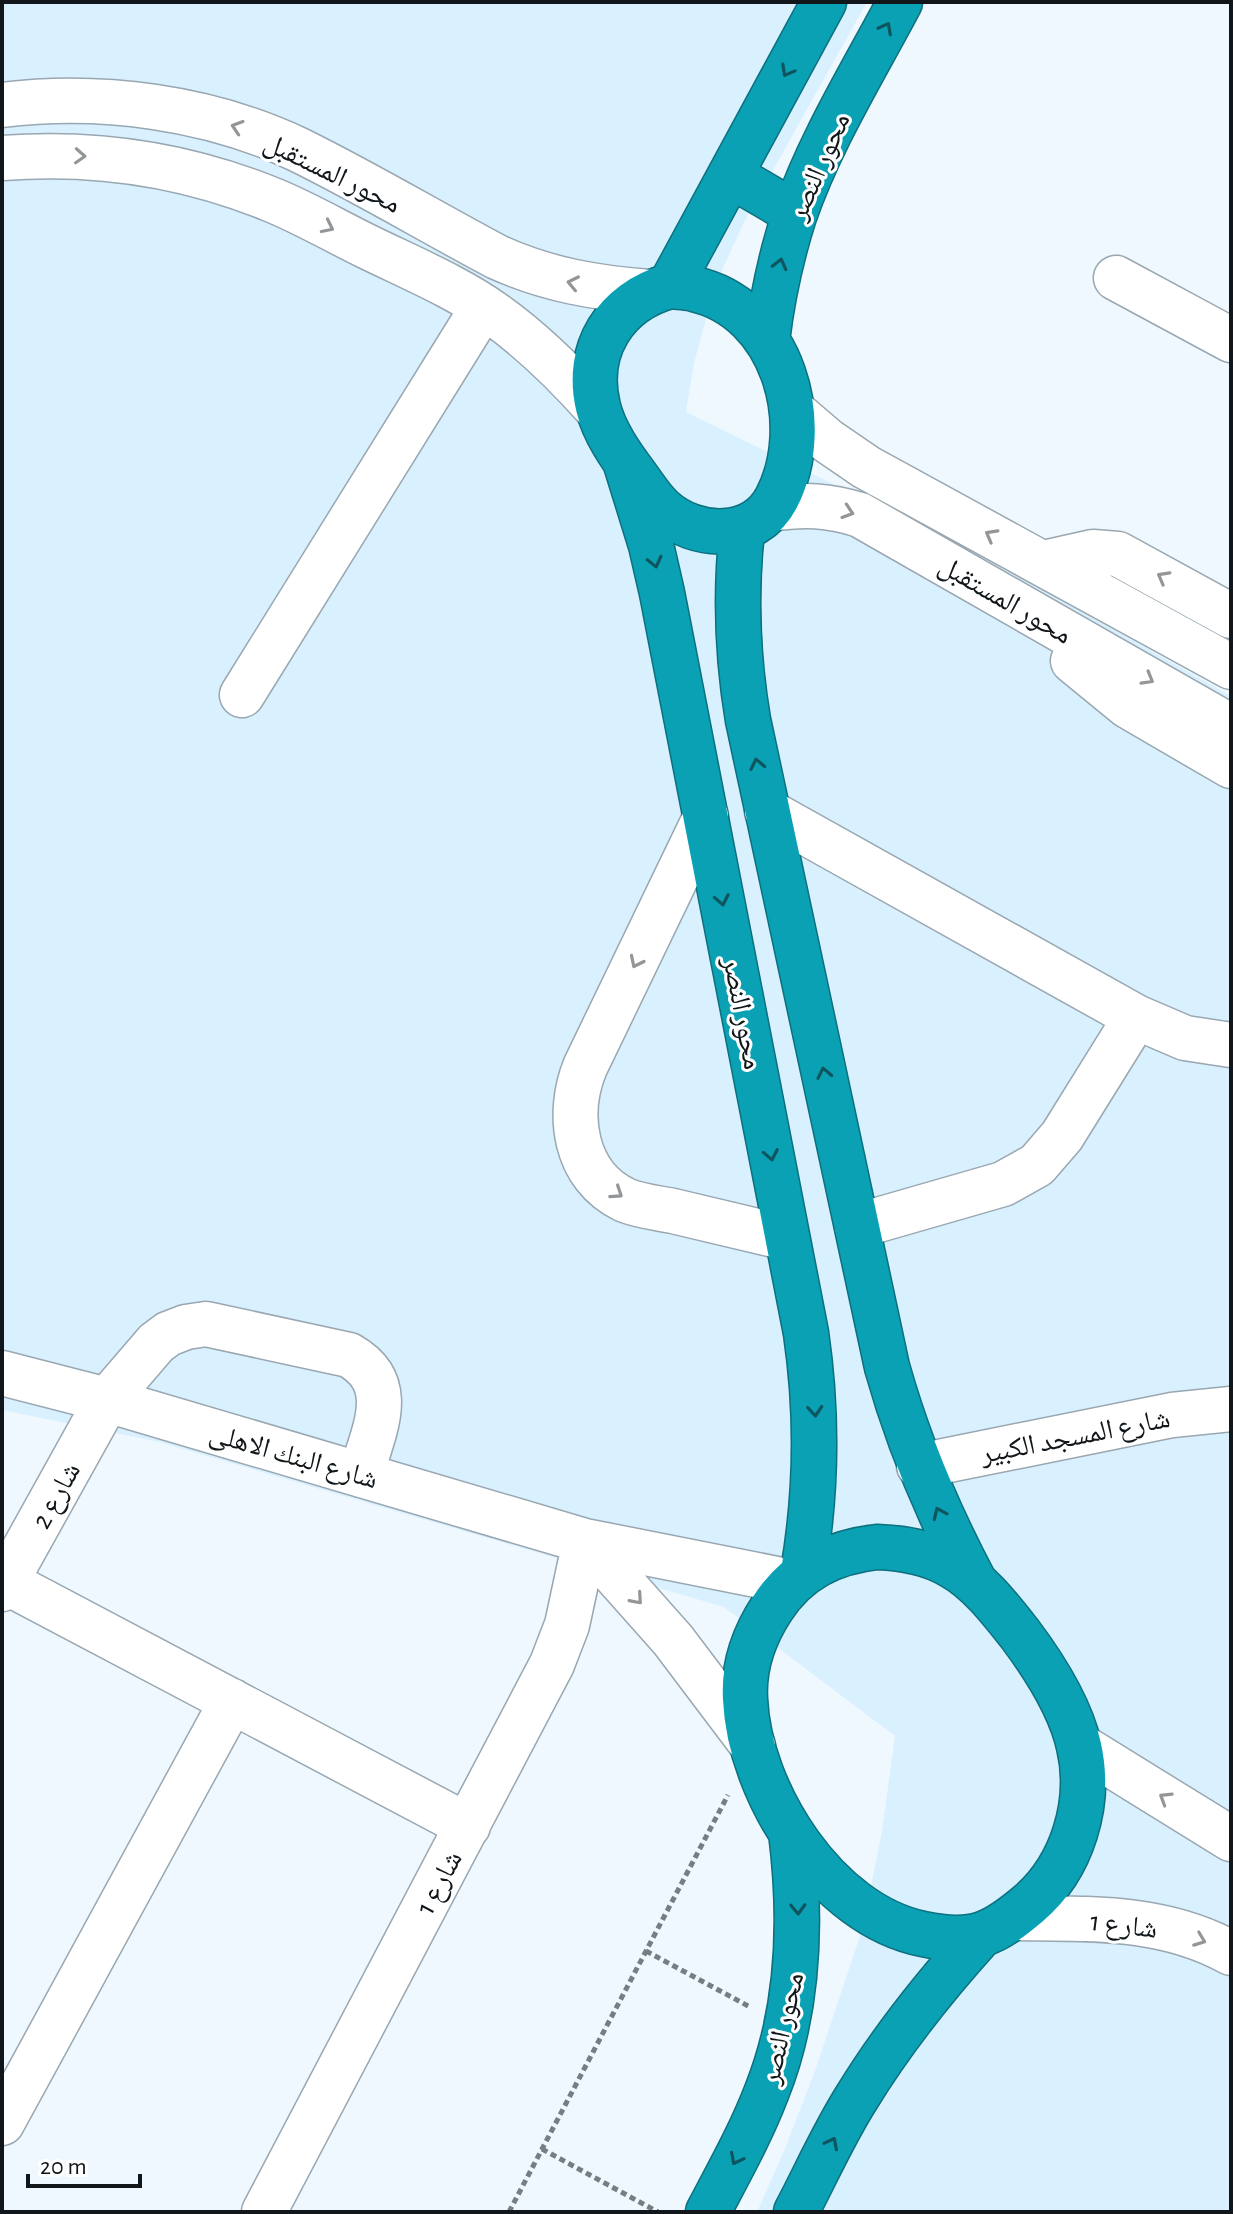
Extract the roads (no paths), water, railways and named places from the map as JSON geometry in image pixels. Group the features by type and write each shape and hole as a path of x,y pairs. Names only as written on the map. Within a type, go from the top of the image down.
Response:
{"highway":[{"path":"660,289 730,175 824,2"},
{"name":"محور النصر","path":"767,341 777,276 795,213 819,154 900,2"},
{"path":"730,175 795,213"},
{"path":"757,519 726,532 705,530 677,520 657,503 625,461 598,410 594,387 595,364 602,341 614,320 631,304 660,289 695,289 735,309 767,341 788,386 793,411 791,461 783,486 757,519 737,577 740,673 887,1367 919,1466 975,1583"},
{"name":"محور النصر","path":"625,461 662,593 813,1381 816,1429 814,1493 798,1577"},
{"path":"796,2212 855,2100 923,2002 997,1926 1053,1879 1067,1855 1077,1828 1082,1801 1083,1773 1079,1745 1070,1718 1034,1653 1006,1616 975,1583 954,1566 904,1548 851,1550 826,1559 798,1577 762,1623 746,1671 745,1696 753,1746 764,1776 791,1832 809,1858 847,1899 868,1913 888,1924 934,1936 958,1938 997,1926"},
{"name":"محور النصر","path":"708,2212 752,2128 768,2089 786,2027 796,1966 799,1921 791,1832"}],"street":[{"name":"محور المستقبل","path":"2,105 78,101 125,103 182,112 237,127 297,149 527,271 588,287 660,289"},
{"name":"محور المستقبل","path":"2,158 73,156 117,159 222,181 272,199 459,292 483,307 532,342 598,410"},
{"path":"1116,278 1231,340"},
{"path":"242,695 483,307"},
{"name":"محور المستقبل","path":"793,411 828,441 866,467 1231,667"},
{"name":"محور المستقبل","path":"757,519 801,504 831,506 860,515 1231,727"},
{"path":"1044,563 1093,552 1118,554 1231,616"},
{"path":"1029,612 1075,663 1128,706 1231,766"},
{"path":"767,811 1136,1017 1185,1038 1231,1045"},
{"path":"706,816 585,1067 576,1094 574,1123 578,1142 591,1168 610,1190 626,1200 787,1238"},
{"path":"857,1226 1003,1184 1037,1165 1062,1136 1136,1017"},
{"name":"شارع 2","path":"4,1586 107,1400 156,1343 186,1327 206,1324 349,1355 362,1362 379,1386 381,1400 361,1475"},
{"name":"شارع البنك الاهلى","path":"2,1373 107,1400 585,1541 798,1577"},
{"name":"شارع المسجد الكبير","path":"919,1466 1172,1415 1231,1409"},
{"path":"585,1541 673,1640 753,1746"},
{"name":"شارع 1","path":"264,2212 552,1664 567,1625 585,1541"},
{"path":"4,1586 232,1701 468,1826"},
{"path":"2,2123 232,1701"},
{"path":"1079,1745 1231,1839"},
{"name":"شارع 1","path":"997,1926 1123,1919 1175,1931 1231,1953"}]}
